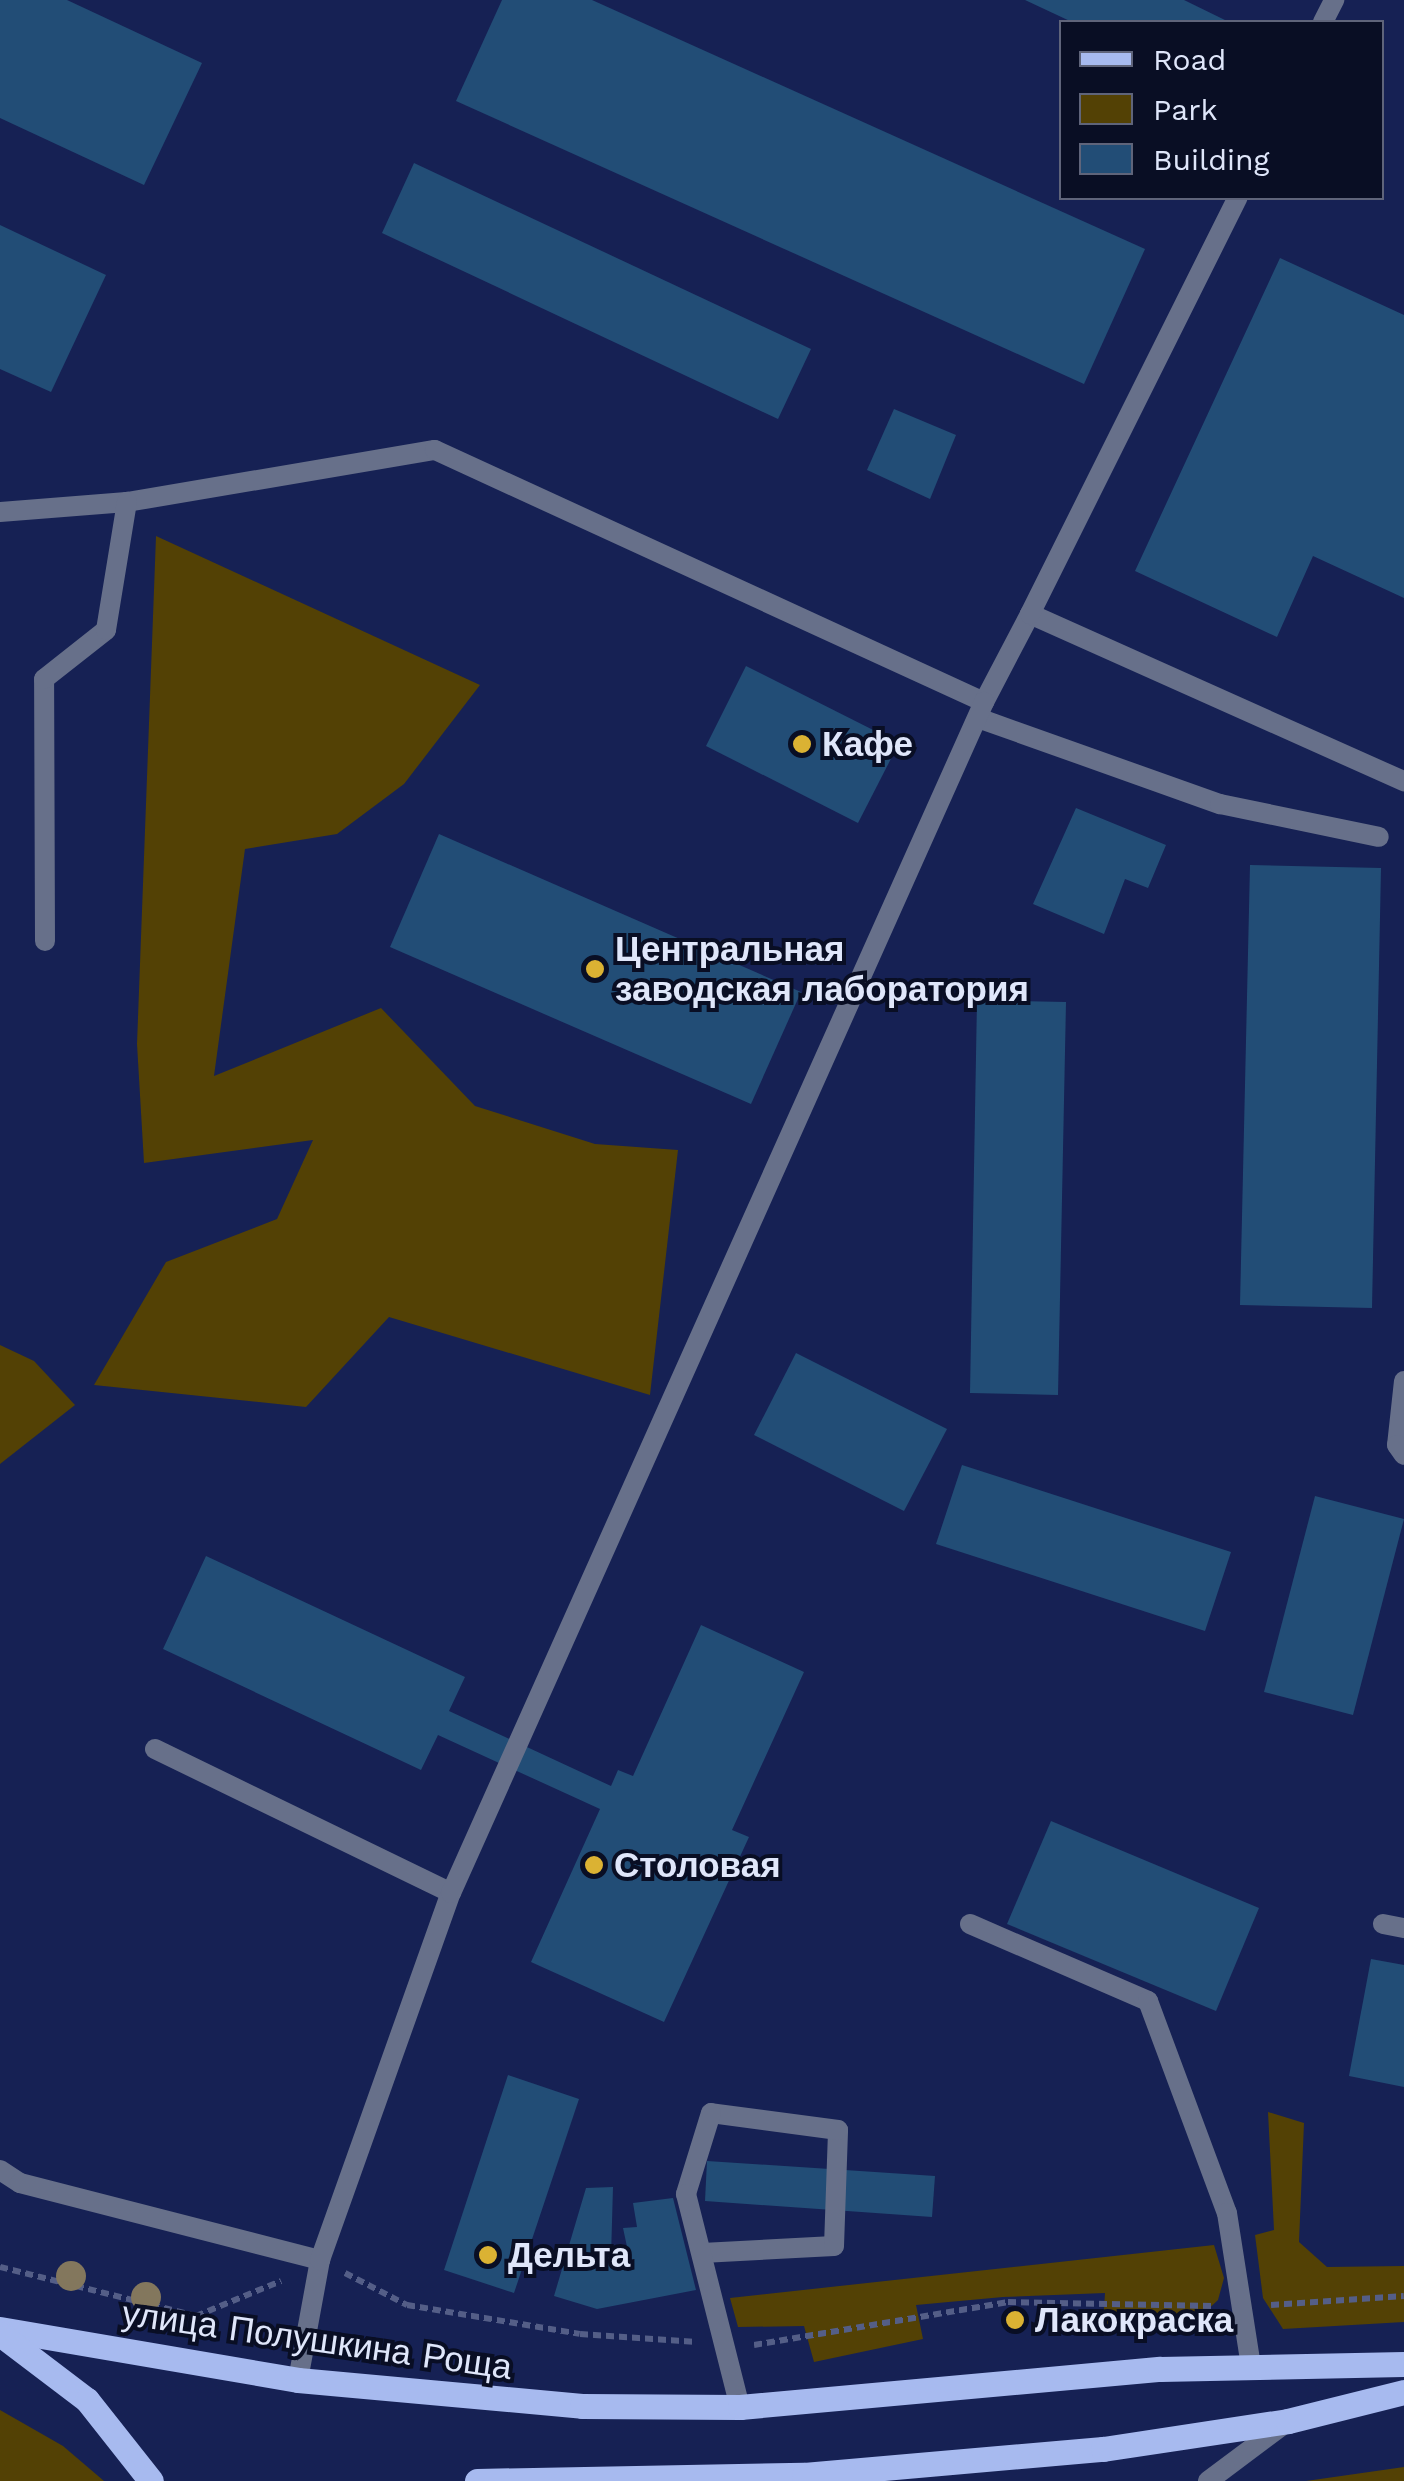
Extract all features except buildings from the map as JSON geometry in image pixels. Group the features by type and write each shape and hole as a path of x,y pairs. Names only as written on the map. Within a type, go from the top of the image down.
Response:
{"main road":[{"name":"улица Полушкина Роща","path":"0,2332 298,2380 493,2402 740,2407 1250,2367 1404,2364"},
{"path":"0,2332 88,2400 151,2481"},
{"path":"477,2481 811,2478 1288,2421 1404,2392"}],"lane":[{"path":"298,2380 320,2260 451,1893 981,710 1235,200"},
{"path":"0,512 127,502 435,450 981,710 1220,804 1379,836"},
{"path":"45,941 44,679 106,630 127,502"},
{"path":"1030,614 1404,781"},
{"path":"1404,1381 1397,1446 1404,1455"},
{"path":"155,1748 451,1893"},
{"path":"970,1924 1148,2001 1227,2213 1244,2306 1250,2367"},
{"path":"702,2252 834,2246 838,2130 710,2113 686,2194 740,2407"},
{"path":"0,2170 20,2183 320,2260"},
{"path":"1208,2481 1288,2421"}],"path":[{"path":"0,2267 196,2316 320,2260 406,2304 580,2334 726,2344 1008,2302 1244,2306 1404,2296"}],"green space":[{"path":"156,536 480,685 404,784 337,834 245,849 214,1076 381,1008 475,1106 595,1144 678,1150 650,1395 389,1317 306,1407 94,1385 166,1262 277,1219 313,1140 144,1163 137,1044"},
{"path":"0,1345 34,1361 75,1405 0,1464"},
{"path":"1268,2112 1304,2123 1299,2242 1327,2267 1404,2266 1404,2322 1283,2329 1263,2298 1255,2235 1274,2230"},
{"path":"1214,2245 1224,2278 1218,2300 1185,2331 1103,2324 1105,2293 1003,2297 916,2305 923,2339 814,2362 804,2326 738,2327 730,2298"},
{"path":"0,2410 63,2446 104,2481 0,2481"},
{"path":"1404,2467 1404,2481 1306,2481"}],"place":[{"name":"Кафе","path":"802,744"},
{"name":"Центральная заводская лаборатория","path":"595,969"},
{"name":"Столовая","path":"594,1865"},
{"name":"Дельта","path":"488,2255"},
{"name":"Лакокраска","path":"1015,2320"}]}
